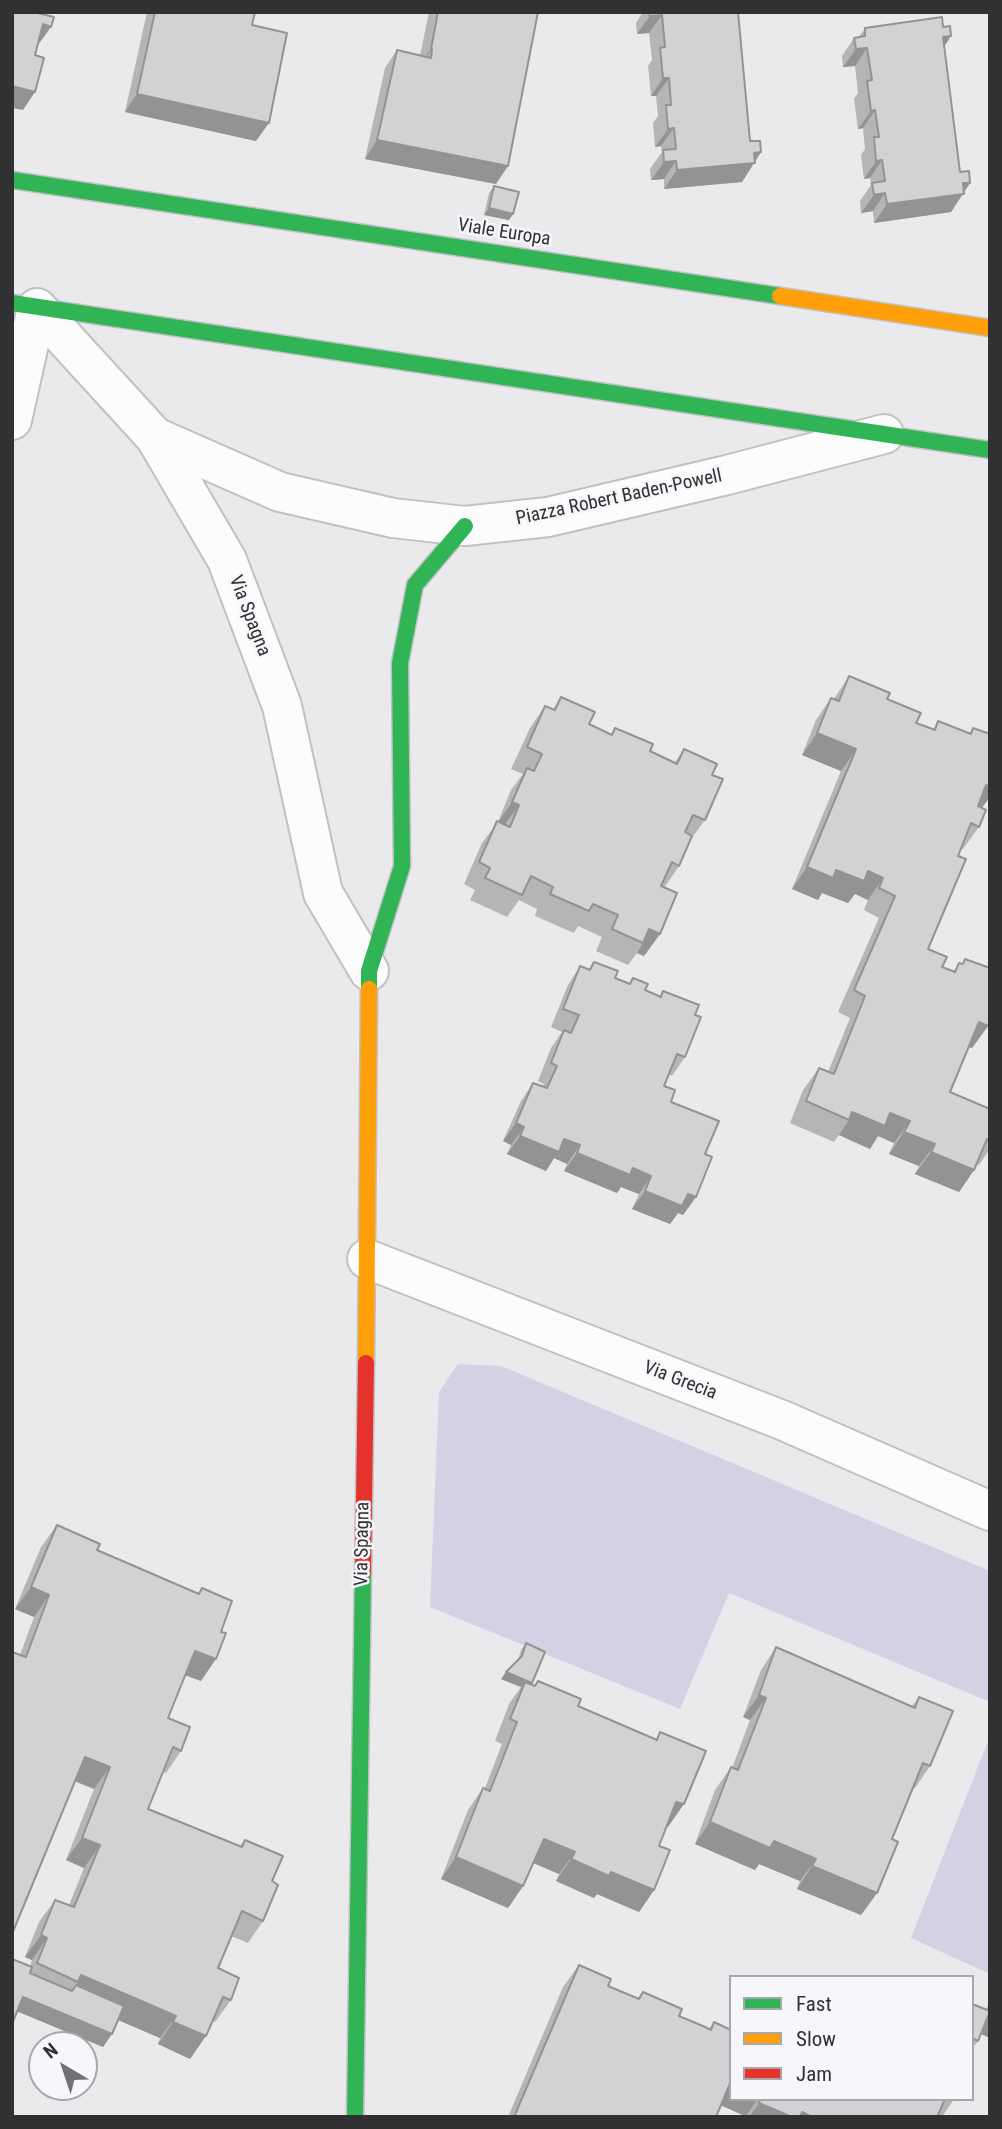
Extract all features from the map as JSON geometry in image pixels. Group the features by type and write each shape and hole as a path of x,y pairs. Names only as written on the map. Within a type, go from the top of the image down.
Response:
{"street":[{"name":"Viale Europa","path":"12,180 990,328"},
{"path":"12,419 25,305 990,450"},
{"name":"Via Spagna","path":"25,305 155,437 227,560 282,706 323,893 369,971"},
{"name":"Piazza Robert Baden-Powell","path":"155,437 280,492 393,518 465,526 548,517 727,475 884,434"},
{"name":"Via Spagna","path":"355,2117 368,1259 369,971 402,866 400,663 415,585 465,526"},
{"name":"Via Grecia","path":"368,1259 782,1420 990,1511"}],"shaded area":[{"path":"458,1364 501,1366 990,1571 990,1702 729,1593 680,1709 430,1607 439,1392"},
{"path":"990,1736 990,1974 911,1938"}],"building":[{"path":"12,12 33,12 54,17 51,27 43,24 35,55 44,58 35,92 12,86"},
{"path":"155,12 255,12 252,25 287,33 269,123 137,94"},
{"path":"438,12 538,12 508,166 377,140 397,50 431,58"},
{"path":"649,12 738,12 750,141 760,141 761,152 754,153 755,163 677,170 676,161 664,162 663,150 676,149 674,128 668,129 666,105 671,105 669,78 663,78 660,48 665,47 662,15 650,16"},
{"path":"942,17 943,27 950,26 951,36 943,37 960,172 969,171 970,183 963,183 964,194 887,204 885,193 874,195 872,183 885,181 882,160 876,161 874,137 879,137 875,110 871,111 867,81 872,80 867,48 856,49 854,38 865,36 865,28"},
{"path":"494,186 519,192 513,214 489,208"},
{"path":"849,676 890,693 887,699 921,713 916,723 935,730 938,721 971,734 973,728 990,734 990,787 986,785 978,806 986,810 979,827 971,823 958,856 966,859 928,949 947,957 942,967 955,972 959,963 963,964 965,959 990,968 990,1021 988,1026 979,1022 950,1092 990,1109 990,1140 987,1139 974,1170 931,1152 935,1144 904,1132 910,1121 890,1113 885,1126 852,1112 849,1120 806,1101 819,1068 834,1074 865,996 854,990 895,896 879,888 883,878 868,871 864,881 836,870 833,878 807,867 856,749 817,733 831,698 839,701"},
{"path":"561,697 595,712 589,724 612,735 615,728 653,744 650,751 677,764 684,749 717,764 712,775 723,779 705,820 693,815 685,832 692,836 679,866 672,862 661,886 677,893 660,934 649,929 643,943 612,929 618,915 593,904 589,911 550,894 553,887 531,876 522,895 485,878 490,868 479,862 497,821 510,827 519,805 512,802 527,768 534,771 542,754 527,747 545,706 555,710"},
{"path":"594,962 618,971 615,978 630,984 633,978 648,984 645,990 661,997 663,991 699,1005 695,1015 701,1017 685,1057 677,1054 664,1086 675,1090 671,1102 719,1121 705,1154 712,1157 696,1197 688,1194 682,1206 645,1191 651,1176 633,1168 630,1175 577,1153 580,1145 564,1139 559,1152 520,1136 524,1127 516,1123 533,1083 547,1088 557,1066 551,1063 564,1030 571,1033 579,1015 563,1009 580,966 590,970"},
{"path":"57,1525 100,1544 97,1550 199,1594 202,1588 232,1601 221,1632 226,1633 216,1659 195,1651 168,1718 190,1727 181,1751 173,1747 148,1809 242,1847 245,1840 283,1856 272,1881 278,1885 263,1921 242,1911 218,1968 239,1978 231,2000 223,1997 206,2036 173,2022 176,2016 81,1975 78,1982 37,1963 47,1938 41,1935 55,1900 74,1907 100,1845 82,1838 110,1767 85,1757 12,1934 12,1652 26,1657 49,1595 31,1587"},
{"path":"526,1643 545,1652 532,1683 506,1672 522,1656"},
{"path":"776,1647 915,1708 919,1697 953,1711 930,1766 923,1763 892,1839 898,1842 877,1893 812,1866 816,1859 774,1841 770,1848 710,1822 731,1767 738,1770 766,1698 759,1695"},
{"path":"538,1681 581,1699 578,1706 657,1740 660,1732 706,1751 684,1804 676,1802 659,1846 670,1850 654,1890 611,1872 609,1876 571,1859 575,1852 544,1839 523,1886 456,1857 483,1788 490,1791 517,1722 510,1719 525,1682 535,1686"},
{"path":"12,1959 32,1967 30,1973 72,1991 76,1985 124,2006 112,2034 23,1997 12,2024"},
{"path":"579,1965 611,1979 608,1986 639,1999 643,1992 682,2009 679,2016 711,2030 714,2022 729,2029 729,2086 716,2117 514,2117"},
{"path":"974,2005 990,2011 978,2041 974,2039"},
{"path":"944,2101 937,2117 812,2117 802,2112 800,2117 792,2117 759,2103"}],"traffic: fast":[{"path":"12,180 780,296"},
{"path":"12,303 990,450"},
{"path":"369,989 369,971 402,866 400,663 415,585 465,526"},
{"path":"355,2117 363,1572"}],"traffic: slow":[{"path":"780,296 990,328"},
{"path":"366,1363 369,989"}],"traffic: jam":[{"path":"363,1572 366,1363"}]}
